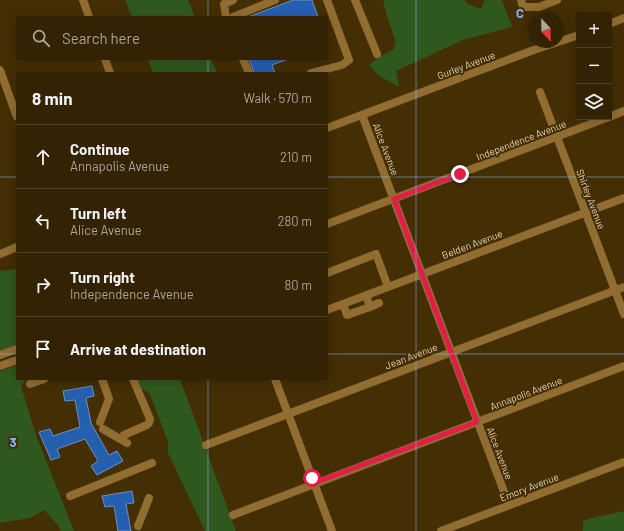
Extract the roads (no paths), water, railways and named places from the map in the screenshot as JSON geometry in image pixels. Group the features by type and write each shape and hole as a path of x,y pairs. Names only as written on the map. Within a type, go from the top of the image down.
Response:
{"street":[{"path":"83,0 89,16"},
{"path":"226,16 224,4 233,0"},
{"path":"235,16 275,0"},
{"path":"315,72 342,65 349,60 327,0"},
{"path":"355,0 377,54"},
{"path":"521,0 523,7 539,7 557,0"},
{"path":"612,23 624,18"},
{"name":"Gurley Avenue","path":"328,128 531,51 576,36"},
{"path":"105,60 110,72"},
{"path":"243,60 249,72"},
{"path":"0,70 16,113"},
{"name":"Shirley Avenue","path":"540,92 624,314"},
{"name":"Independence Avenue","path":"612,116 624,111"},
{"name":"Alice Avenue","path":"362,115 509,505"},
{"name":"Independence Avenue","path":"328,224 601,120"},
{"name":"Belden Avenue","path":"328,310 624,198"},
{"path":"0,254 16,248"},
{"path":"328,273 376,254 388,287"},
{"name":"Jean Avenue","path":"206,445 624,287"},
{"path":"366,295 370,307"},
{"path":"343,304 347,315 379,303"},
{"path":"0,355 16,349"},
{"path":"0,366 16,360"},
{"name":"Annapolis Avenue","path":"234,514 624,366"},
{"path":"30,384 41,380"},
{"path":"102,380 109,399 101,426 125,439 147,425 150,419 133,380"},
{"path":"275,380 332,531"},
{"name":"Emory Avenue","path":"441,531 624,462"},
{"path":"70,496 152,463"},
{"path":"138,526 149,498"}]}
